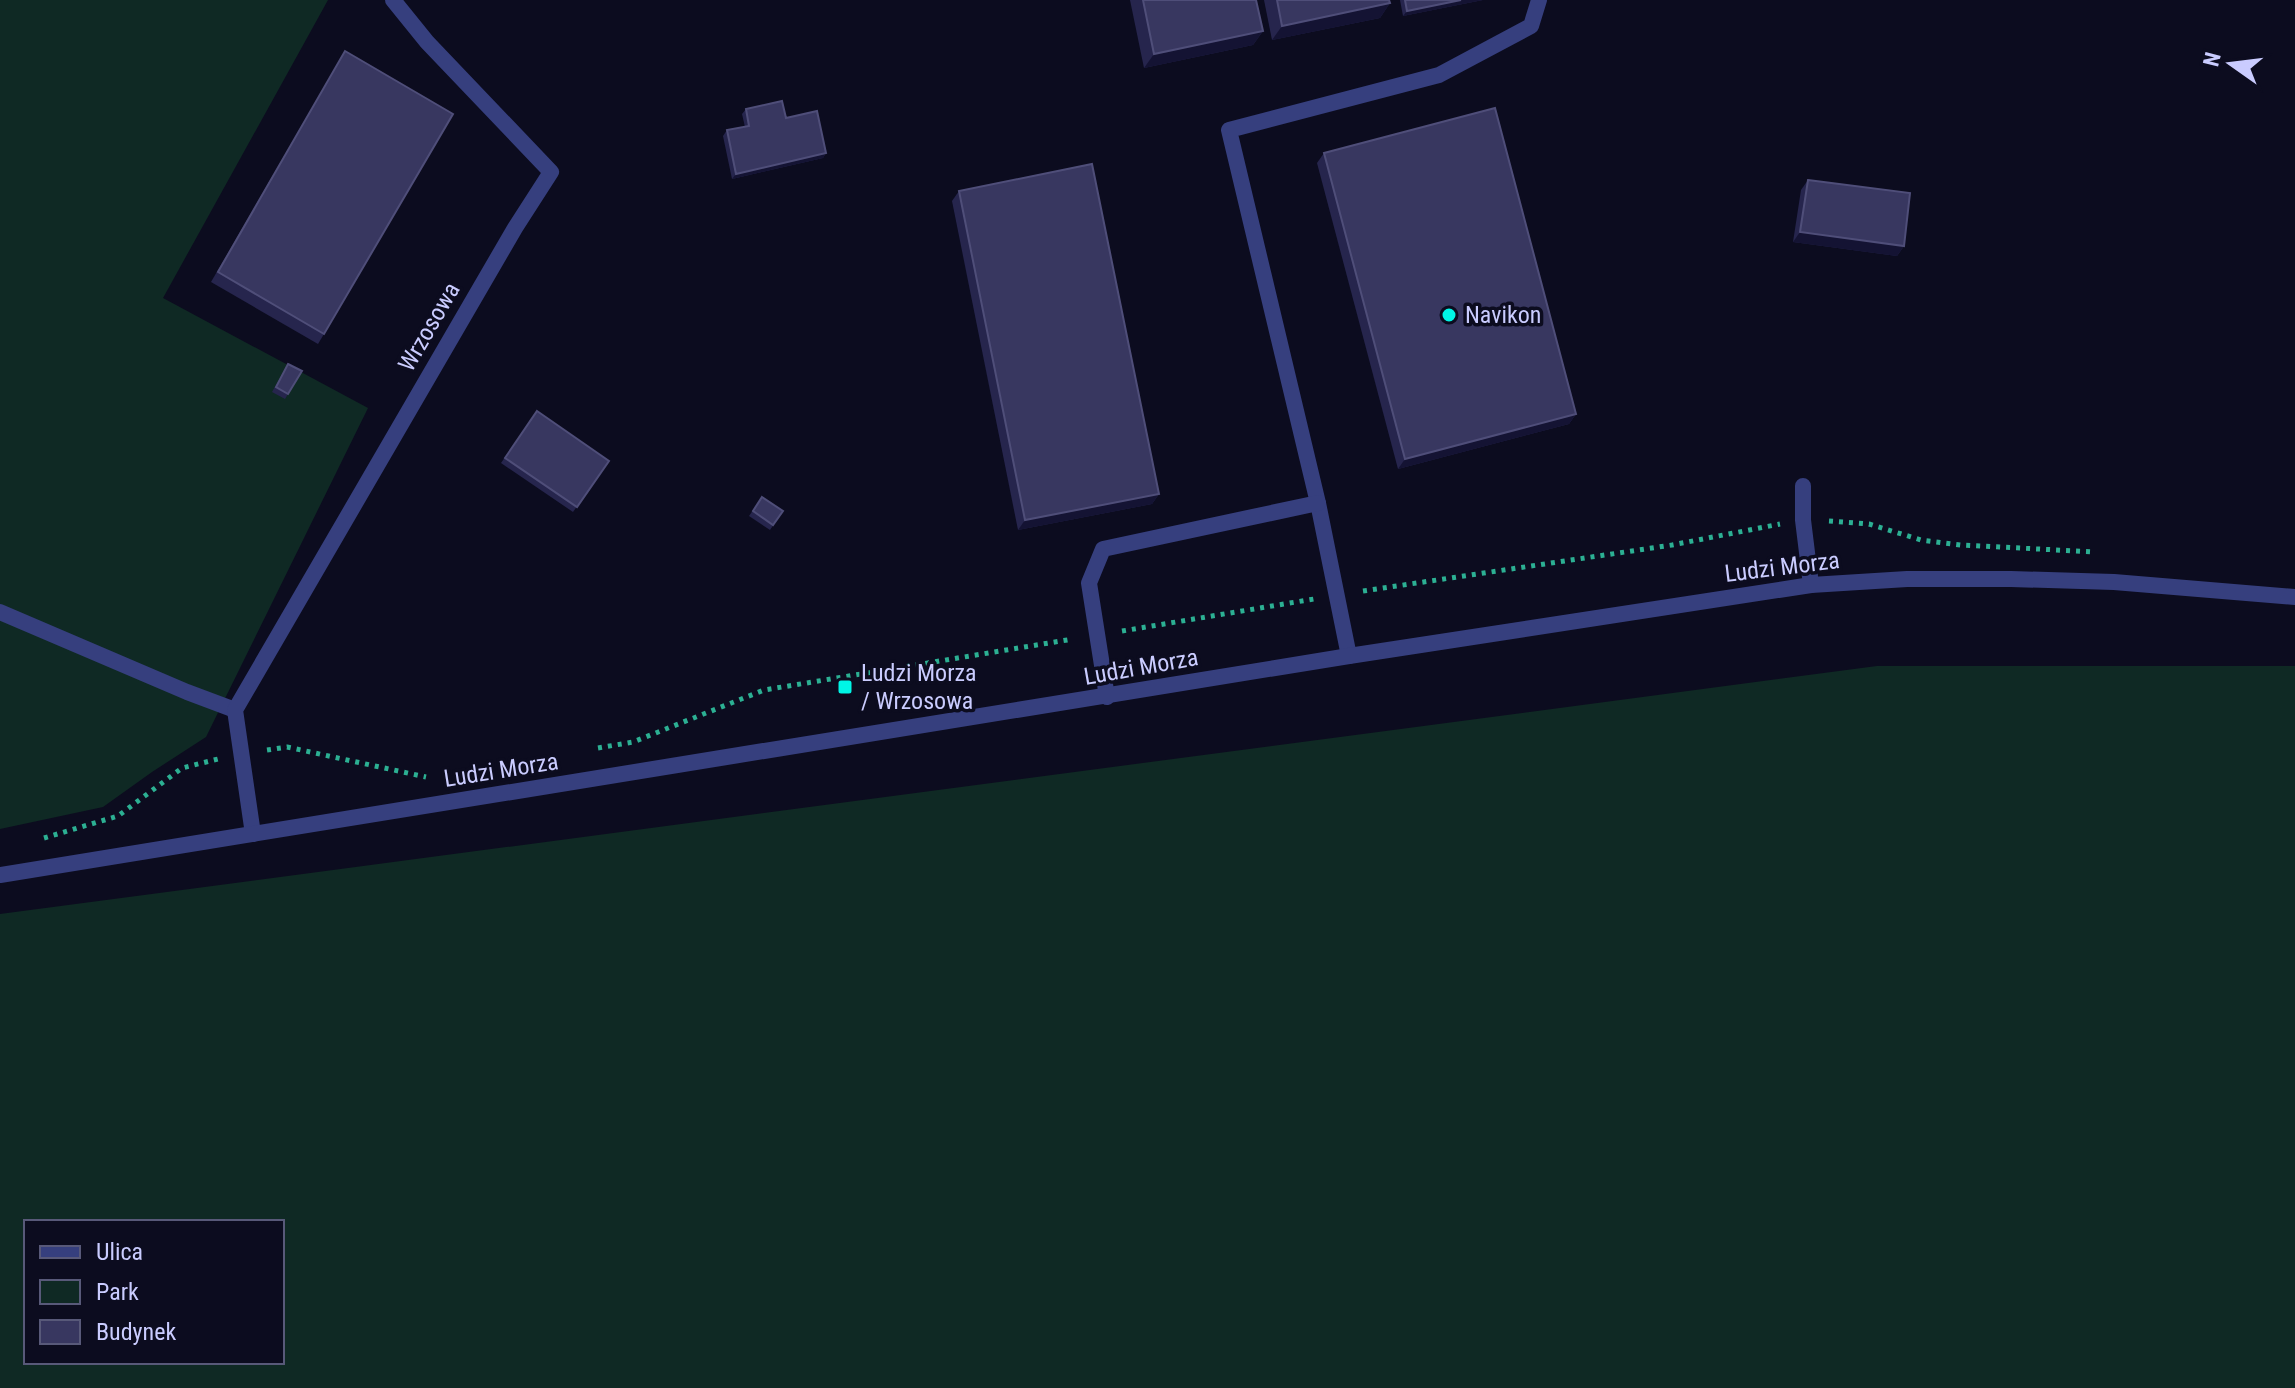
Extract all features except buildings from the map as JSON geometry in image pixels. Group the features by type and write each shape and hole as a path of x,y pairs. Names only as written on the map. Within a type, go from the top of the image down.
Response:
{"street":[{"name":"Wrzosowa","path":"235,710 507,241 551,172 427,42 393,0"},
{"path":"1349,656 1318,503 1229,130 1439,75 1531,26 1539,0"},
{"path":"1803,486 1803,520 1811,585"},
{"path":"1107,697 1089,583 1103,549 1318,503"},
{"name":"Ludzi Morza","path":"0,875 1349,656 1811,585 1907,579 2011,579 2114,582 2295,597"},
{"path":"0,612 235,710 253,834"}],"path":[{"path":"589,749 633,742 764,690 1337,595 1672,545 1803,520 1869,524 1921,540 1961,545 2107,553"},
{"path":"36,839 118,816 182,768 240,754 287,747 427,777"}],"green space":[{"path":"0,0 328,0 163,298 368,408 206,737 103,807 0,829"},
{"path":"1877,666 2295,666 2295,1388 0,1388 0,914"}],"place":[{"name":"Navikon","path":"1449,315"},
{"name":"Ludzi Morza / Wrzosowa","path":"845,687"}]}
